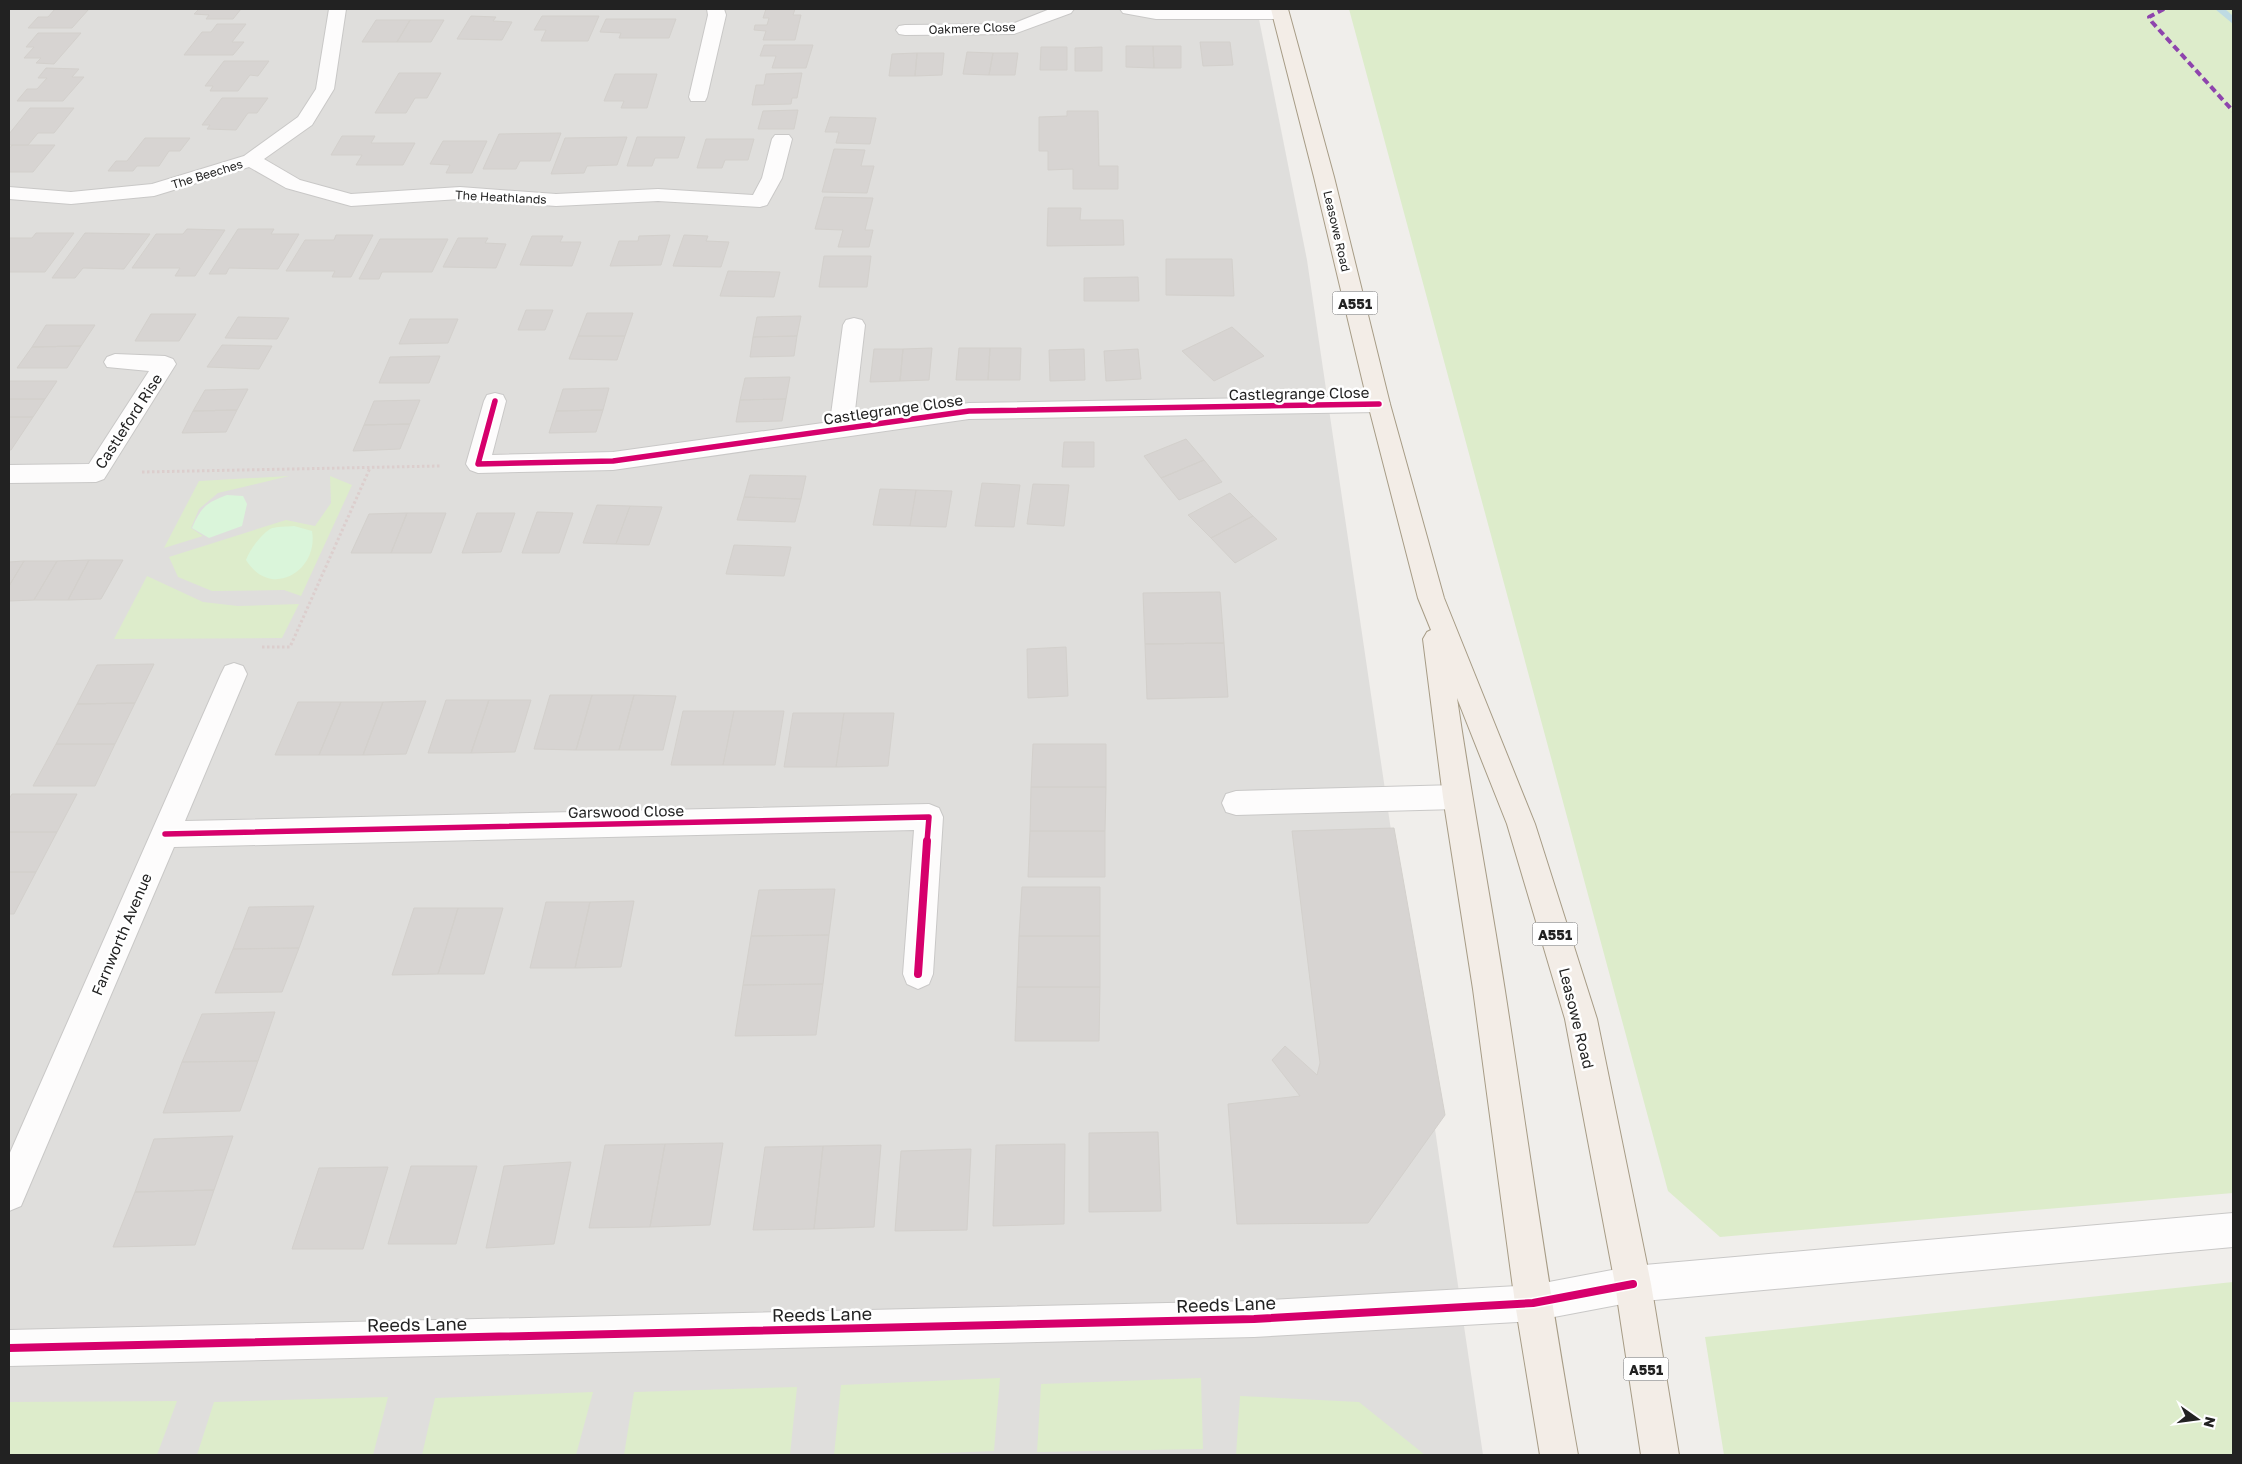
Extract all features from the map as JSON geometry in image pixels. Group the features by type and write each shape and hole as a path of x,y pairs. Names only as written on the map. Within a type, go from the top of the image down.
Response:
{"main road":[{"name":"Leasowe Road","path":"1279,11 1324,176 1379,404 1431,598 1521,824 1578,1010 1633,1284 1660,1455"},
{"name":"Leasowe Road","path":"1431,598 1457,797 1489,989 1534,1303 1559,1455"}],"street":[{"name":"The Beeches","path":"9,193 71,198 154,190 251,160 305,121 325,89 337,9"},
{"path":"698,97 717,15 716,9"},
{"name":"Oakmere Close","path":"905,30 1014,29 1065,9"},
{"path":"1129,9 1156,14 1279,11"},
{"name":"The Heathlands","path":"251,160 293,184 351,200 460,194 556,200 658,195 760,201 772,178 782,139"},
{"path":"841,429 854,325"},
{"name":"Castleford Rise","path":"9,474 96,473 165,364 115,362"},
{"path":"478,464 495,401"},
{"name":"Castlegrange Close","path":"478,464 614,461 969,411 1379,404"},
{"name":"Farnworth Avenue","path":"9,1194 234,674"},
{"path":"1236,803 1457,797"},
{"name":"Garswood Close","path":"165,834 929,817 918,974"},
{"name":"Reeds Lane","path":"9,1348 1254,1318 1534,1303 1633,1284 2233,1230"}],"path":[{"path":"96,473 478,464"},
{"path":"234,674 247,648 290,647 370,468"}],"shaded area":[{"path":"9,9 1257,9 1307,260 1483,1455 9,1455"}],"green space":[{"path":"1349,9 2233,9 2233,1193 1720,1237 1668,1191"},
{"path":"289,476 218,493 199,509 191,528 203,536 164,548 199,481"},
{"path":"330,476 352,485 301,596 284,590 212,591 178,577 169,557 286,520 315,526 331,503"},
{"path":"227,495 243,496 247,504 242,526 209,538 192,528 205,507"},
{"path":"294,526 312,531 312,545 308,558 301,568 291,576 280,579 268,578 256,572 246,560 256,543 270,529"},
{"path":"147,576 203,602 238,606 299,604 282,638 114,639"},
{"path":"2233,1282 2233,1455 1724,1455 1705,1337"},
{"path":"1000,1378 994,1451 898,1455 834,1455 841,1385"},
{"path":"1201,1378 1203,1449 1037,1452 1041,1384"},
{"path":"797,1387 790,1455 624,1455 634,1392"},
{"path":"593,1392 576,1455 422,1455 435,1398"},
{"path":"1240,1396 1359,1402 1425,1455 1236,1455"},
{"path":"388,1397 373,1455 197,1455 214,1402"},
{"path":"177,1401 157,1455 9,1455 9,1402"}],"building":[{"path":"55,9 89,9 72,28 28,28 38,17 48,17"},
{"path":"199,9 241,9 233,19 206,19 209,15 194,14"},
{"path":"766,9 795,9 793,15 801,15 795,40 763,40 766,31 754,30 755,25 767,25 769,18 763,18"},
{"path":"471,16 496,17 493,21 512,22 502,40 457,39"},
{"path":"542,16 599,16 588,41 541,41 546,30 534,30"},
{"path":"606,19 676,19 669,38 619,38 621,33 600,32"},
{"path":"376,20 410,20 397,42 362,42"},
{"path":"410,20 444,20 431,42 397,42"},
{"path":"217,24 246,24 232,42 244,42 233,55 184,55 202,32 211,32"},
{"path":"38,33 81,33 54,64 36,63 41,58 24,58 34,47 26,47"},
{"path":"1200,42 1230,42 1233,65 1203,66"},
{"path":"764,45 813,45 806,68 772,68 776,56 760,56"},
{"path":"1126,46 1153,46 1154,68 1126,67"},
{"path":"1153,46 1181,46 1181,68 1154,68"},
{"path":"1041,47 1067,47 1067,70 1040,70"},
{"path":"1102,47 1102,71 1075,71 1075,48"},
{"path":"967,52 993,53 989,75 963,74"},
{"path":"917,53 915,76 889,76 892,54"},
{"path":"917,53 944,53 942,75 915,76"},
{"path":"993,53 1018,53 1015,75 989,75"},
{"path":"224,61 269,61 258,76 250,75 238,91 210,91 213,86 205,86"},
{"path":"46,68 79,69 72,77 84,77 63,101 17,101 27,89 37,89 47,78 38,78"},
{"path":"399,73 441,73 427,98 415,98 406,113 375,113"},
{"path":"802,73 797,98 792,98 791,104 752,105 756,85 764,85 766,74"},
{"path":"615,74 657,74 647,108 621,108 624,101 604,101"},
{"path":"222,98 268,98 257,113 248,113 236,130 207,129 210,125 202,125"},
{"path":"30,108 74,108 54,133 38,133 28,145 9,145 9,134"},
{"path":"798,110 794,129 758,129 763,111"},
{"path":"1067,111 1098,111 1099,166 1118,166 1118,189 1073,189 1073,169 1048,170 1048,151 1039,151 1039,117 1067,116"},
{"path":"830,117 876,118 870,144 836,143 839,132 825,132"},
{"path":"561,133 550,161 520,161 516,169 483,169 499,134"},
{"path":"342,136 375,136 371,143 415,143 403,165 356,165 362,155 331,155"},
{"path":"627,137 617,165 587,166 584,173 551,174 565,138"},
{"path":"637,137 685,137 678,158 655,158 652,166 627,166"},
{"path":"145,138 190,138 180,151 169,151 159,166 137,166 133,171 108,171 116,161 127,161"},
{"path":"706,139 754,139 748,160 725,160 722,168 697,168"},
{"path":"443,141 487,141 472,173 446,173 450,165 430,164"},
{"path":"12,145 55,145 33,172 9,172 9,149"},
{"path":"834,149 865,150 861,166 874,166 867,193 822,192"},
{"path":"824,197 873,198 865,230 873,230 869,247 838,247 843,230 815,229"},
{"path":"1048,208 1081,208 1080,220 1123,220 1124,245 1047,246"},
{"path":"187,229 225,230 195,276 175,276 180,268 132,268 156,234 183,234"},
{"path":"238,229 274,229 271,234 299,234 278,269 229,268 226,274 209,274"},
{"path":"36,233 74,233 45,272 9,272 9,238 32,238"},
{"path":"85,233 150,234 124,269 83,268 75,278 52,278"},
{"path":"336,235 373,235 351,277 332,277 335,271 286,271 305,240 334,240"},
{"path":"670,235 661,265 610,266 619,241 638,241 639,236"},
{"path":"684,235 708,236 706,241 729,242 721,267 673,266"},
{"path":"532,236 563,236 560,242 581,242 572,266 520,265"},
{"path":"458,238 488,238 485,243 506,244 496,268 443,267"},
{"path":"380,239 448,239 432,272 382,272 379,279 359,279"},
{"path":"824,256 871,256 867,287 819,287"},
{"path":"1166,259 1232,259 1234,296 1166,295"},
{"path":"728,271 780,272 774,297 720,296"},
{"path":"1138,277 1139,301 1084,301 1084,278"},
{"path":"526,310 553,310 545,330 518,330"},
{"path":"587,313 633,313 625,336 578,336"},
{"path":"151,314 196,314 179,341 135,341"},
{"path":"801,316 797,336 753,337 757,317"},
{"path":"238,317 289,318 277,339 225,338"},
{"path":"410,319 458,319 448,343 399,344"},
{"path":"46,325 95,325 81,346 32,347"},
{"path":"1232,327 1264,356 1214,381 1182,351"},
{"path":"578,336 625,336 617,360 569,359"},
{"path":"797,336 794,356 750,357 753,337"},
{"path":"222,345 272,346 259,369 207,367"},
{"path":"81,346 67,368 17,368 32,347"},
{"path":"932,348 929,380 900,381 903,349"},
{"path":"959,348 990,348 988,380 956,380"},
{"path":"990,348 1021,348 1020,380 988,380"},
{"path":"874,349 903,349 900,381 870,382"},
{"path":"1084,349 1085,380 1050,381 1049,350"},
{"path":"1138,349 1141,379 1106,381 1104,351"},
{"path":"440,356 429,383 379,383 390,357"},
{"path":"790,377 786,399 740,400 745,378"},
{"path":"9,381 57,381 45,399 9,399"},
{"path":"609,388 603,410 556,411 563,389"},
{"path":"248,389 237,410 193,411 205,390"},
{"path":"9,399 45,399 33,417 9,417"},
{"path":"786,399 782,421 736,422 740,400"},
{"path":"420,400 410,424 364,425 374,401"},
{"path":"237,410 226,432 182,433 193,411"},
{"path":"603,410 596,432 549,433 556,411"},
{"path":"9,417 33,417 11,450 9,450"},
{"path":"410,424 400,449 353,451 364,425"},
{"path":"1186,439 1204,460 1161,478 1144,456"},
{"path":"1064,442 1094,442 1094,467 1062,467"},
{"path":"1204,460 1222,482 1179,500 1161,478"},
{"path":"750,475 806,476 801,499 744,497"},
{"path":"982,483 1020,485 1014,527 975,526"},
{"path":"1033,484 1069,485 1064,526 1027,524"},
{"path":"880,489 916,490 910,526 873,525"},
{"path":"916,490 952,491 946,527 910,526"},
{"path":"1230,493 1253,516 1211,538 1188,515"},
{"path":"744,497 801,499 795,522 737,520"},
{"path":"597,505 630,506 616,544 583,543"},
{"path":"630,506 662,507 649,545 616,544"},
{"path":"537,512 573,513 559,553 522,553"},
{"path":"407,513 391,553 351,553 369,514"},
{"path":"407,513 446,513 431,553 391,553"},
{"path":"477,513 515,513 501,552 462,553"},
{"path":"1253,516 1277,539 1235,563 1211,538"},
{"path":"734,545 791,547 784,576 726,574"},
{"path":"89,560 123,560 101,599 68,600"},
{"path":"89,560 68,600 34,600 57,561"},
{"path":"24,561 57,561 34,600 9,601 9,586"},
{"path":"24,561 9,586 9,562"},
{"path":"1220,592 1224,643 1145,644 1143,593"},
{"path":"1224,643 1228,697 1147,699 1145,644"},
{"path":"1066,647 1068,696 1028,698 1027,649"},
{"path":"154,664 135,703 77,704 97,665"},
{"path":"550,695 592,695 576,750 534,749"},
{"path":"592,695 634,695 619,750 576,750"},
{"path":"634,695 676,696 663,750 619,750"},
{"path":"446,700 489,700 471,753 428,753"},
{"path":"489,700 531,700 515,752 471,753"},
{"path":"426,701 406,754 363,755 383,702"},
{"path":"298,702 341,702 319,755 275,755"},
{"path":"341,702 383,702 363,755 319,755"},
{"path":"135,703 115,744 56,744 77,704"},
{"path":"683,711 734,711 723,765 671,765"},
{"path":"734,711 784,711 775,765 723,765"},
{"path":"793,713 844,713 836,767 784,767"},
{"path":"844,713 894,713 888,766 836,767"},
{"path":"56,744 115,744 95,786 33,786"},
{"path":"1033,744 1106,744 1106,787 1031,787"},
{"path":"1031,787 1106,787 1105,831 1030,831"},
{"path":"12,794 77,794 57,832 9,832 9,799"},
{"path":"1394,828 1445,1115 1368,1223 1237,1224 1228,1104 1300,1096 1272,1060 1285,1046 1317,1075 1320,1063 1292,831"},
{"path":"1030,831 1105,831 1105,877 1028,877"},
{"path":"9,832 57,832 36,872 9,872"},
{"path":"9,872 36,872 14,914 9,914"},
{"path":"1022,887 1100,887 1100,936 1019,936"},
{"path":"835,889 829,935 751,936 759,890"},
{"path":"634,901 621,967 575,968 590,902"},
{"path":"546,902 590,902 575,968 530,968"},
{"path":"314,906 299,948 233,949 249,907"},
{"path":"414,908 458,908 438,974 392,975"},
{"path":"458,908 503,908 484,974 438,974"},
{"path":"829,935 823,984 743,985 751,936"},
{"path":"1019,936 1100,936 1100,987 1017,987"},
{"path":"299,948 282,992 215,993 233,949"},
{"path":"823,984 816,1035 735,1036 743,985"},
{"path":"1017,987 1100,987 1099,1041 1015,1041"},
{"path":"275,1012 258,1061 182,1062 202,1014"},
{"path":"258,1061 240,1111 163,1113 182,1062"},
{"path":"1158,1132 1161,1211 1089,1212 1089,1133"},
{"path":"233,1136 214,1190 135,1192 154,1139"},
{"path":"723,1143 710,1225 650,1227 665,1144"},
{"path":"665,1144 650,1227 589,1228 605,1145"},
{"path":"1065,1144 1064,1224 993,1226 996,1145"},
{"path":"881,1145 874,1227 814,1229 823,1146"},
{"path":"823,1146 814,1229 753,1230 765,1147"},
{"path":"971,1149 967,1230 895,1231 901,1151"},
{"path":"571,1162 554,1244 486,1248 504,1166"},
{"path":"411,1166 477,1166 456,1244 388,1244"},
{"path":"388,1167 363,1249 292,1249 319,1168"},
{"path":"214,1190 195,1245 113,1247 135,1192"}],"waterway":[{"path":"2220,9 2233,21"}],"marked path":[{"path":"2164,9 2149,17 2152,22 2233,111"}],"cycle path":[{"path":"495,401 478,464 613,461 969,411 1379,404"},
{"path":"165,834 929,817 918,974"},
{"path":"9,1348 1254,1319 1533,1303 1633,1284"}]}
